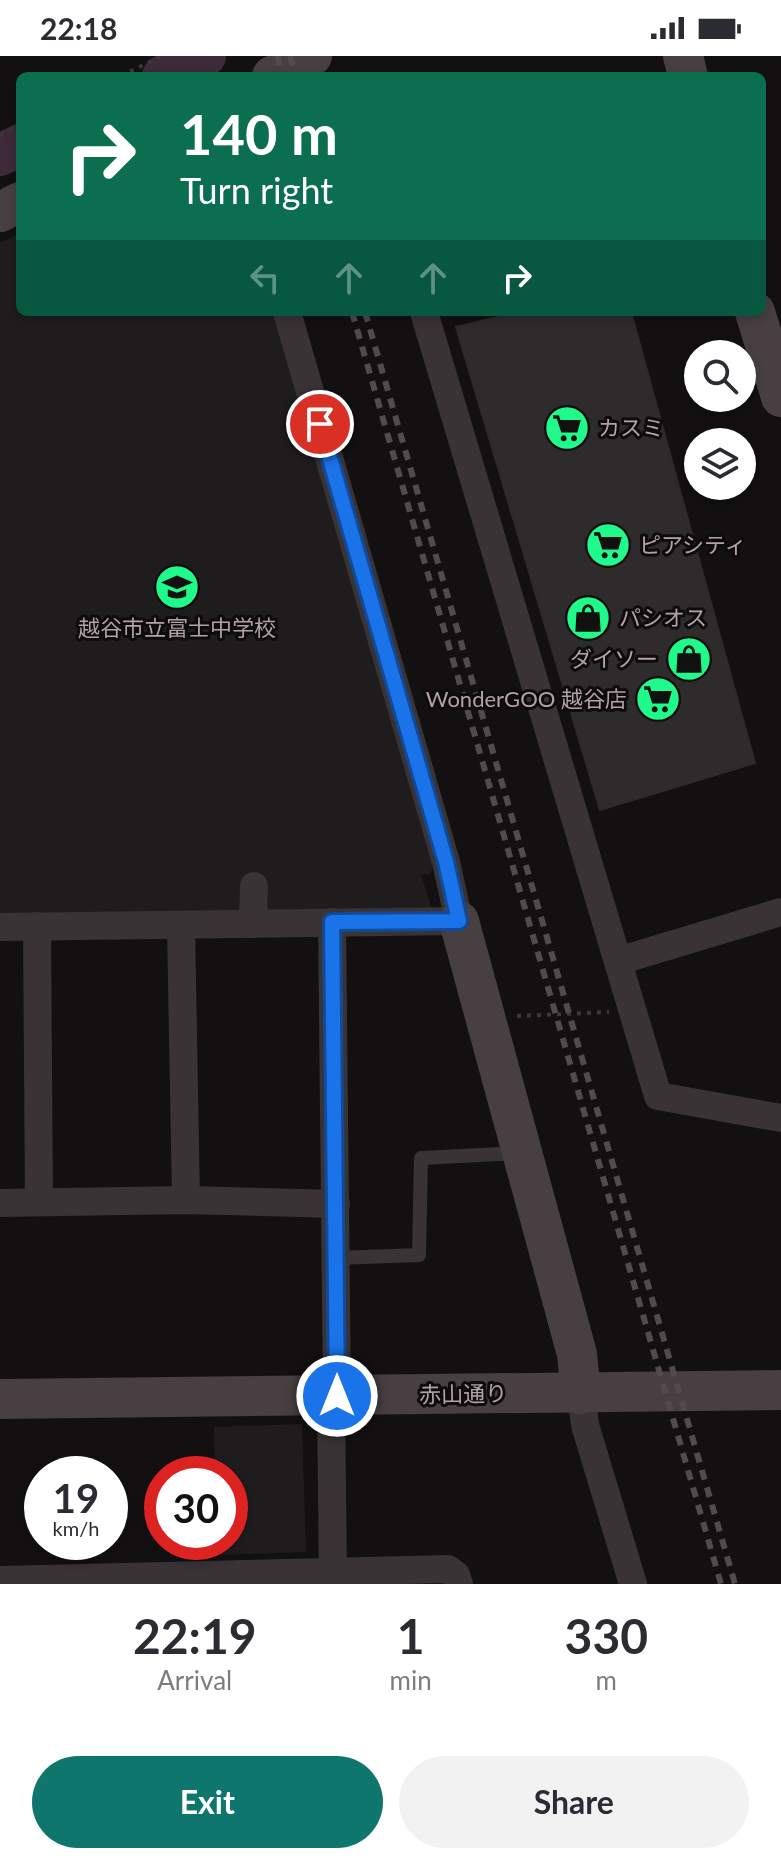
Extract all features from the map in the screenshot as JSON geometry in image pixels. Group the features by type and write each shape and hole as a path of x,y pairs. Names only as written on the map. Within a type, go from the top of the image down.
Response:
{"street":[{"path":"280,72 312,56"},
{"path":"288,316 446,862 459,921 577,1354 585,1425 633,1584"},
{"path":"425,316 658,1096 781,1118"},
{"path":"756,316 781,397"},
{"path":"253,924 254,886"},
{"path":"618,961 781,912"},
{"path":"0,927 459,921"},
{"path":"332,922 336,1204 333,1577"},
{"path":"181,925 186,1200"},
{"path":"37,926 39,1201"},
{"path":"0,1203 186,1200 336,1204"},
{"name":"赤山通り","path":"0,1399 781,1390"},
{"path":"0,1580 213,1580 333,1577 448,1569 456,1575 459,1584"}],"lane":[{"path":"336,1258 419,1255 421,1158 523,1153"}],"path":[{"path":"129,72 162,56"},
{"path":"487,1018 633,1011"}],"shaded area":[{"name":"越谷市立富士中学校","path":"16,235 16,316 274,316 435,863 430,874 421,874 432,910 0,916 0,243"},
{"path":"302,1424 306,1552 248,1554 248,1456 215,1456 214,1427"}],"building":[{"name":"ピアシティ","path":"503,316 632,316 755,763 600,810 456,327"}],"waterway":[{"path":"171,72 205,56"},
{"path":"0,155 16,147"}],"railway":[{"path":"277,56 282,72"},
{"path":"290,56 295,72"},
{"path":"353,316 721,1584"},
{"path":"366,316 735,1584"}],"place":[{"name":"カスミ","path":"567,428"},
{"name":"ピアシティ","path":"608,545"},
{"name":"越谷市立富士中学校","path":"177,587"},
{"name":"パシオス","path":"588,618"},
{"name":"ダイソー","path":"689,659"},
{"name":"WonderGOO 越谷店","path":"658,699"}],"route":[{"path":"320,424 446,862 459,921 332,922 337,1396"}]}
